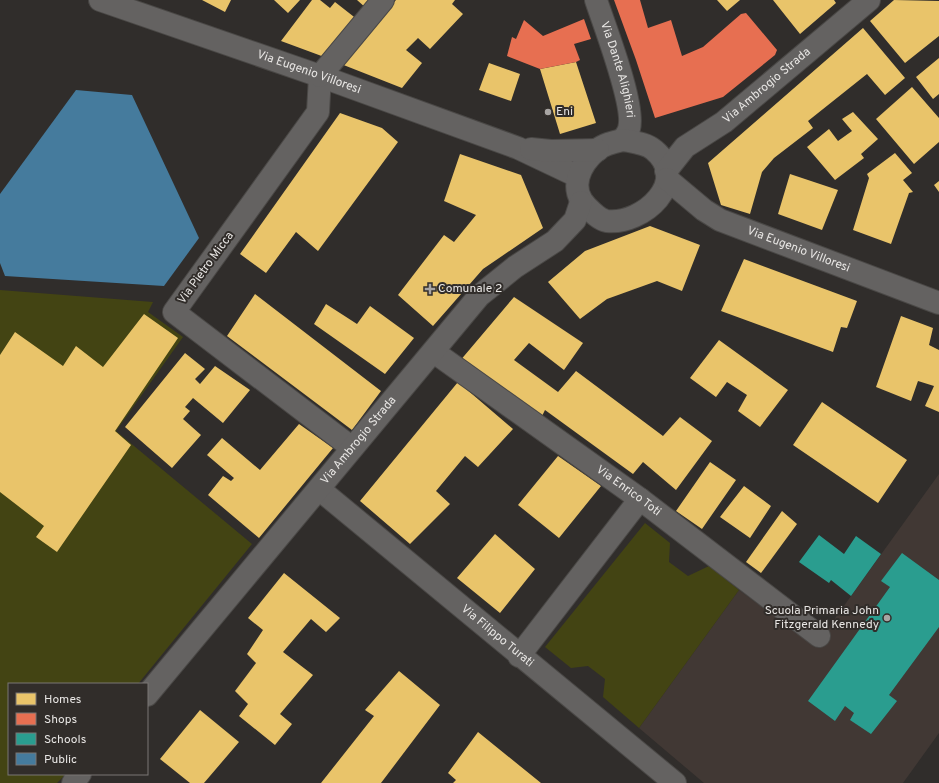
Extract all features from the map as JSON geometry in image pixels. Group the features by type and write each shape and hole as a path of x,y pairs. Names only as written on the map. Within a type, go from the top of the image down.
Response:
{"street":[{"name":"Via Eugenio Villoresi","path":"100,0 320,76 518,148 577,176"},
{"path":"320,76 383,0"},
{"name":"Via Dante Alighieri","path":"596,0 629,107 629,128 623,140"},
{"name":"Via Ambrogio Strada","path":"667,175 686,147 724,122 869,0"},
{"name":"Via Pietro Micca","path":"320,76 318,112 174,312 351,447"},
{"path":"623,140 640,143 654,150 662,160 667,175 658,201 636,216 605,221 581,202 577,176 598,150 623,140"},
{"name":"Via Eugenio Villoresi","path":"518,148 551,151 598,150"},
{"name":"Via Eugenio Villoresi","path":"667,175 704,210 720,220 939,302"},
{"name":"Via Ambrogio Strada","path":"148,694 319,489 351,447 434,352 479,296 515,267 555,241 575,220 581,202"},
{"name":"Via Enrico Toti","path":"434,352 640,499 820,636"},
{"name":"Via Filippo Turati","path":"319,489 456,600 519,656 675,783"},
{"path":"519,656 640,499"},
{"path":"73,783 79,775"}],"shaded area":[{"path":"0,290 153,302 148,312 183,337 116,431 252,544 139,683 8,683 8,775 65,775 57,783 0,783"},
{"name":"Scuola Primaria John Fitzgerald Kennedy","path":"939,474 939,733 903,783 704,783 639,728 739,590 815,646"},
{"path":"645,523 670,543 669,562 688,576 709,566 739,590 639,728 603,697 605,679 588,666 571,668 545,647"}],"building: Homes":[{"path":"202,0 231,0 225,12"},
{"path":"274,0 300,0 288,13"},
{"path":"312,0 320,0 330,8 335,2 358,20 327,58 281,41"},
{"path":"357,0 373,0 366,8"},
{"path":"396,0 455,0 452,4 463,14 430,49 418,38 406,50 422,63 402,88 341,64"},
{"path":"717,0 740,0 727,11"},
{"path":"773,0 834,0 836,3 800,34"},
{"path":"894,0 939,1 939,36 905,63 870,21"},
{"path":"863,28 905,78 885,95 867,74 808,121 813,128 774,158 762,172 750,214 721,205 708,163"},
{"path":"939,58 939,94 933,99 916,77"},
{"path":"576,62 596,123 560,134 540,69"},
{"path":"489,63 520,74 511,101 479,90"},
{"path":"912,87 939,118 939,142 914,164 876,119"},
{"path":"853,112 878,139 861,154 864,158 835,180 807,147 829,129 838,141 852,131 842,119"},
{"path":"340,113 382,128 398,142 318,251 296,232 266,273 240,254"},
{"path":"895,153 912,173 903,180 913,192 909,193 891,244 853,230 869,178 867,174"},
{"path":"460,154 521,175 543,228 483,269 433,326 398,295 444,235 454,242 476,215 444,201"},
{"path":"790,174 838,190 822,230 778,214"},
{"path":"939,181 939,192 934,185"},
{"path":"650,226 700,245 682,291 657,281 607,299 580,319 548,282 585,251"},
{"path":"744,259 857,301 847,328 841,327 833,352 721,311"},
{"path":"255,294 381,391 352,430 227,336"},
{"path":"514,297 583,343 564,370 529,343 514,360 558,392 576,371 663,436 680,417 712,441 676,490 643,462 633,474 545,410 540,420 459,362"},
{"path":"326,304 357,324 370,306 414,338 385,374 314,324"},
{"path":"144,314 178,338 115,431 131,445 57,552 36,537 44,526 0,492 0,355 15,332 63,366 76,346 103,367"},
{"path":"901,316 933,328 929,345 939,350 939,412 925,406 934,386 918,381 911,401 876,387"},
{"path":"719,340 788,390 760,427 738,411 747,395 727,382 716,397 690,378"},
{"path":"185,353 205,369 195,379 200,384 215,366 250,390 223,423 193,398 185,407 190,411 183,419 201,435 172,468 125,427"},
{"path":"458,382 513,429 478,467 465,456 436,491 450,504 410,544 360,501"},
{"path":"822,402 907,460 878,503 793,445"},
{"path":"299,424 333,448 259,538 208,495 223,476 231,481 234,478 207,455 222,438 260,470"},
{"path":"558,456 601,486 559,538 518,505"},
{"path":"710,462 736,480 702,529 676,511"},
{"path":"744,486 771,506 750,538 720,517"},
{"path":"782,511 797,524 761,573 746,562"},
{"path":"495,534 535,569 500,613 457,578"},
{"path":"284,573 340,618 326,632 311,619 283,652 313,675 280,714 292,724 275,745 239,716 248,704 235,691 256,663 247,654 263,630 248,618"},
{"path":"399,671 440,705 381,783 321,783 374,716 365,710"},
{"path":"200,710 239,742 204,783 190,783 160,759"},
{"path":"478,732 541,783 453,783 456,780 448,773"}],"building: Shops":[{"path":"614,0 640,0 648,28 671,20 682,56 703,47 741,14 746,13 777,50 775,55 723,97 655,118"},
{"path":"584,19 591,39 574,44 580,60 576,62 540,69 507,56 512,37 516,39 524,20 543,36"}],"building: Schools":[{"path":"819,535 844,554 856,536 881,554 851,596 831,580 829,583 799,562"},
{"path":"902,553 939,580 939,627 889,695 897,701 871,734 850,720 854,713 845,706 835,721 808,701 890,587 881,581"}],"building: Public":[{"path":"76,90 132,95 199,238 164,286 5,276 0,263 0,194"}],"place":[{"name":"Eni","path":"548,112"},
{"name":"Comunale 2","path":"430,289"},
{"name":"Scuola Primaria John Fitzgerald Kennedy","path":"887,618"}]}
